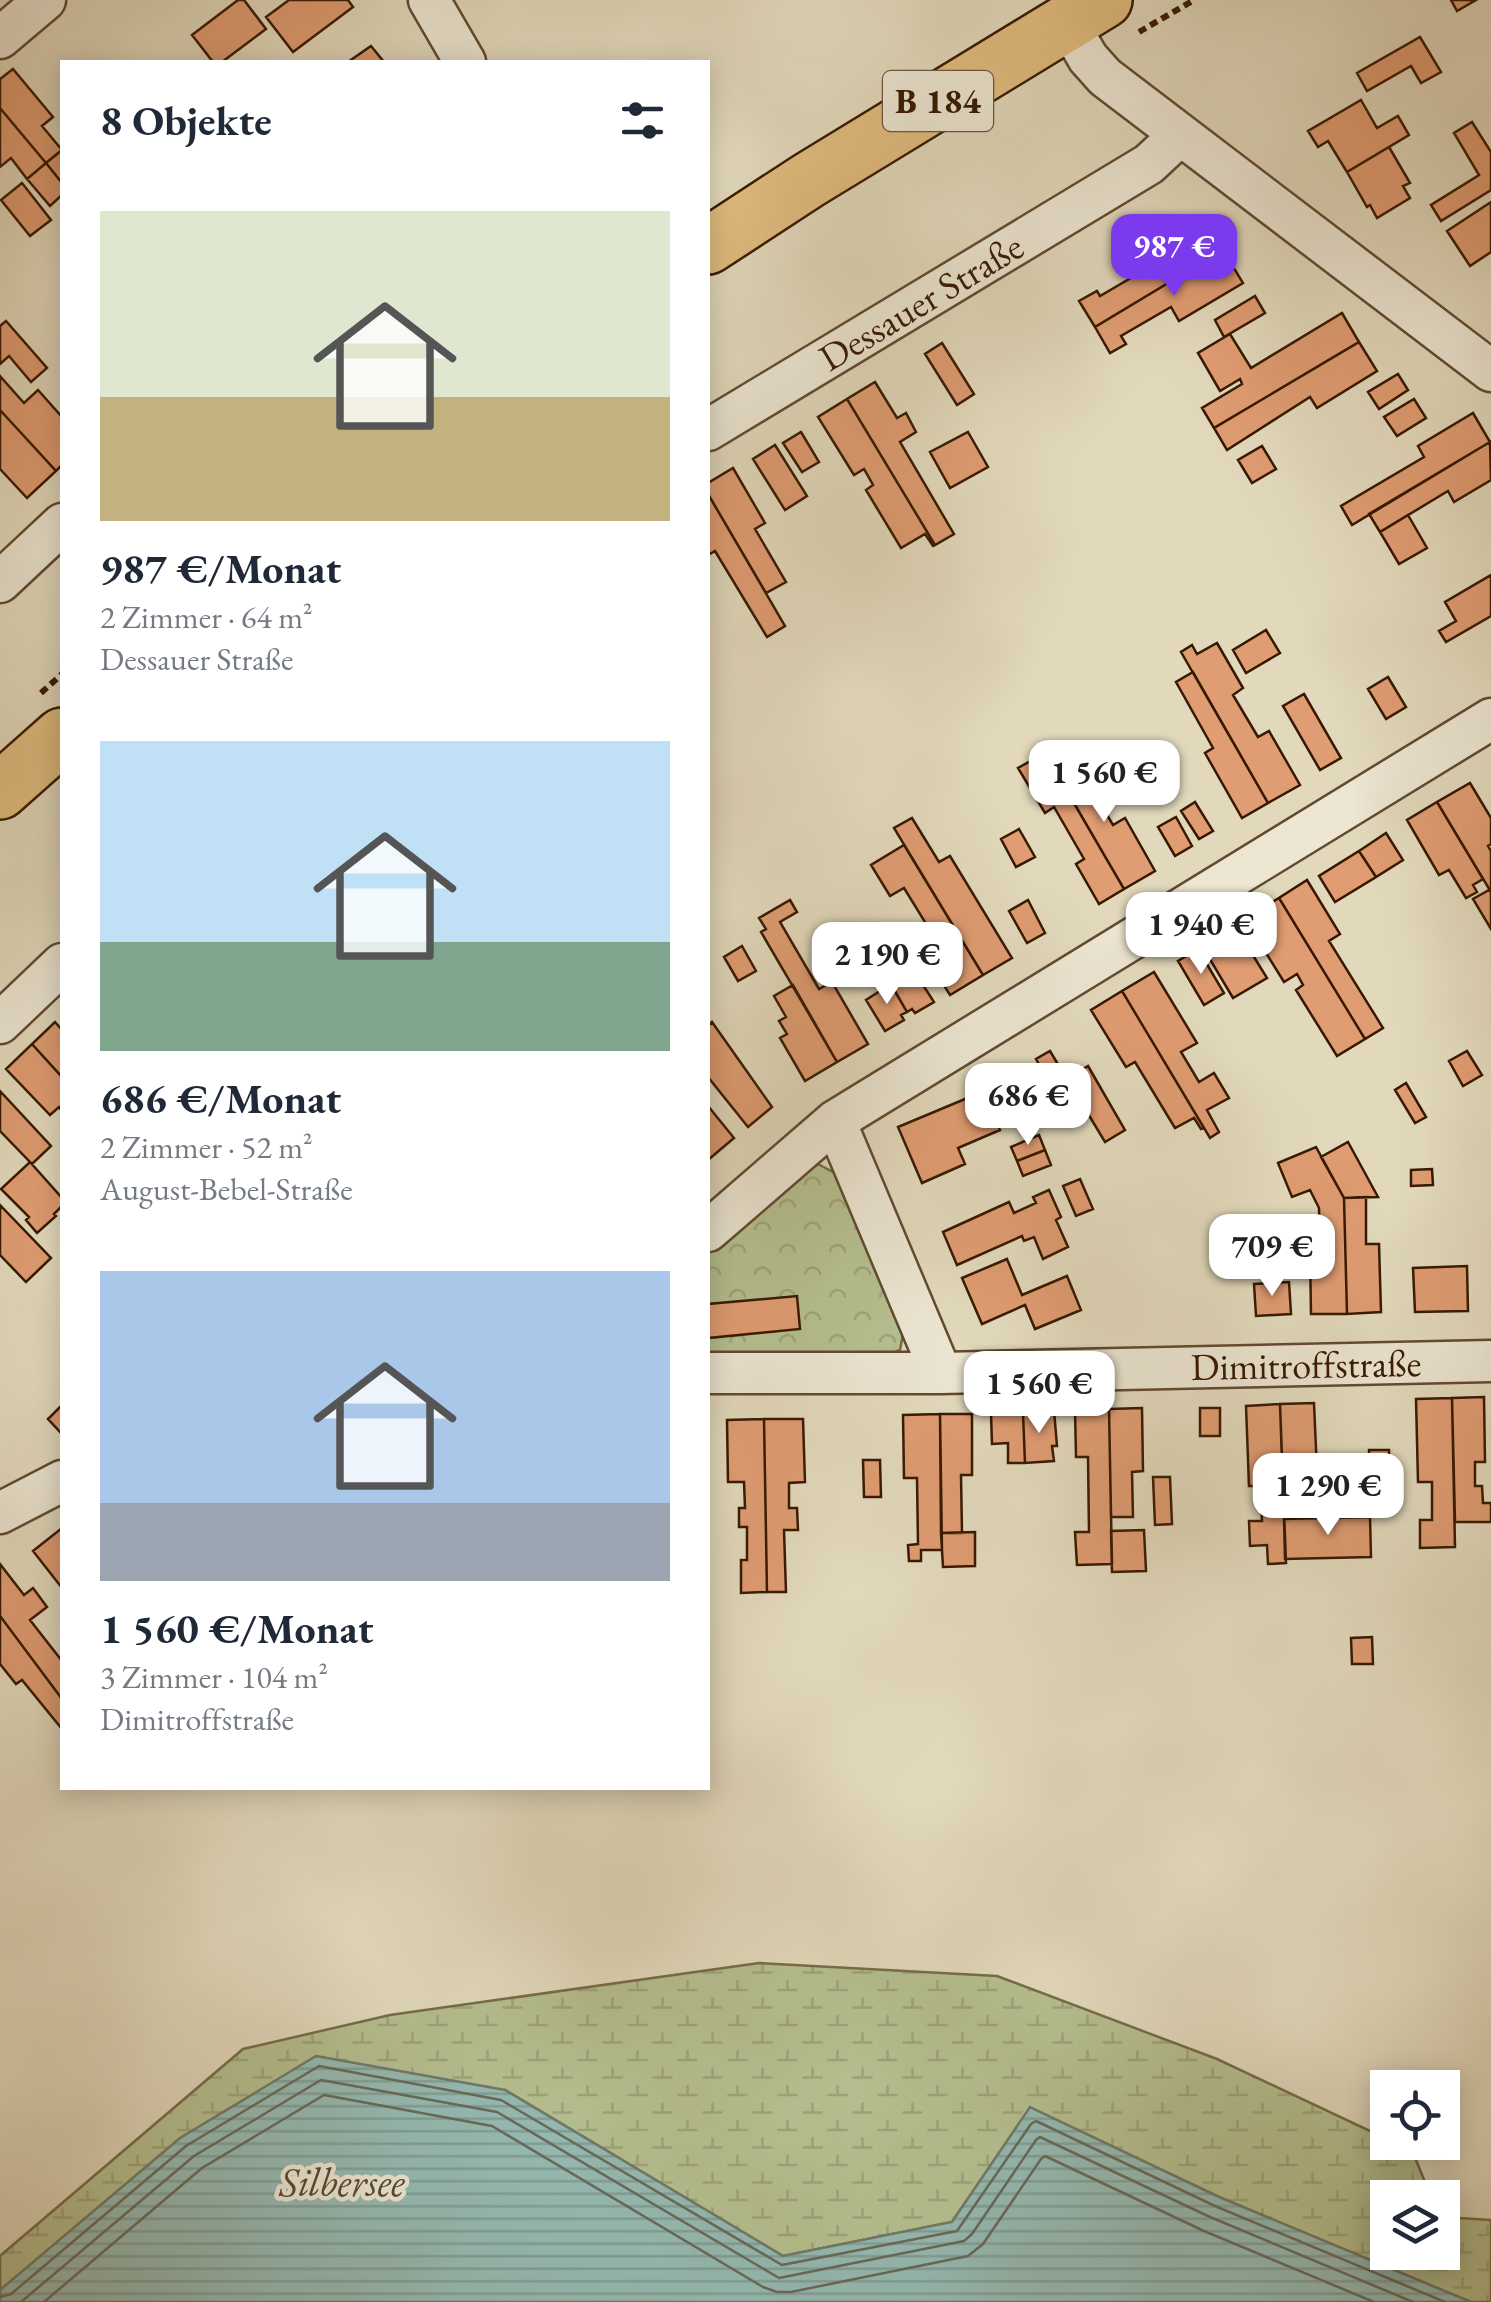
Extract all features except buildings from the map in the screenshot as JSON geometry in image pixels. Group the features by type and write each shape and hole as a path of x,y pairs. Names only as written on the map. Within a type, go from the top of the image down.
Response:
{"main road":[{"name":"B 184","path":"710,245 1085,11"},
{"path":"0,791 60,738"}],"street":[{"path":"0,38 45,0"},
{"path":"429,0 463,60"},
{"path":"1085,11 1088,58 1105,76 1491,371"},
{"name":"Dessauer Straße","path":"710,429 1149,164 1180,135"},
{"path":"0,582 60,526"},
{"path":"710,1229 835,1121 1491,720"},
{"path":"0,1023 60,966"},
{"path":"835,1121 942,1372"},
{"name":"Dimitroffstraße","path":"710,1373 1491,1361"},
{"path":"0,1512 60,1482"}],"green space":[{"path":"818,1164 844,1178 905,1324 900,1350 868,1363 710,1362 710,1246 793,1175"},
{"path":"759,1963 997,1976 1217,2059 1370,2131 1370,2160 1416,2160 1424,2180 1370,2180 1370,2260 1219,2197 1030,2108 952,2222 783,2256 505,2090 0,2290 0,2256 243,2049 390,2015"},
{"path":"1460,2218 1491,2220 1491,2302 1471,2302 1394,2270 1460,2270"}],"water":[{"name":"Silbersee","path":"316,2056 505,2090 783,2256 952,2222 1030,2107 1219,2197 1370,2260 1370,2270 1394,2270 1471,2302 0,2302 0,2290 180,2138"}]}
